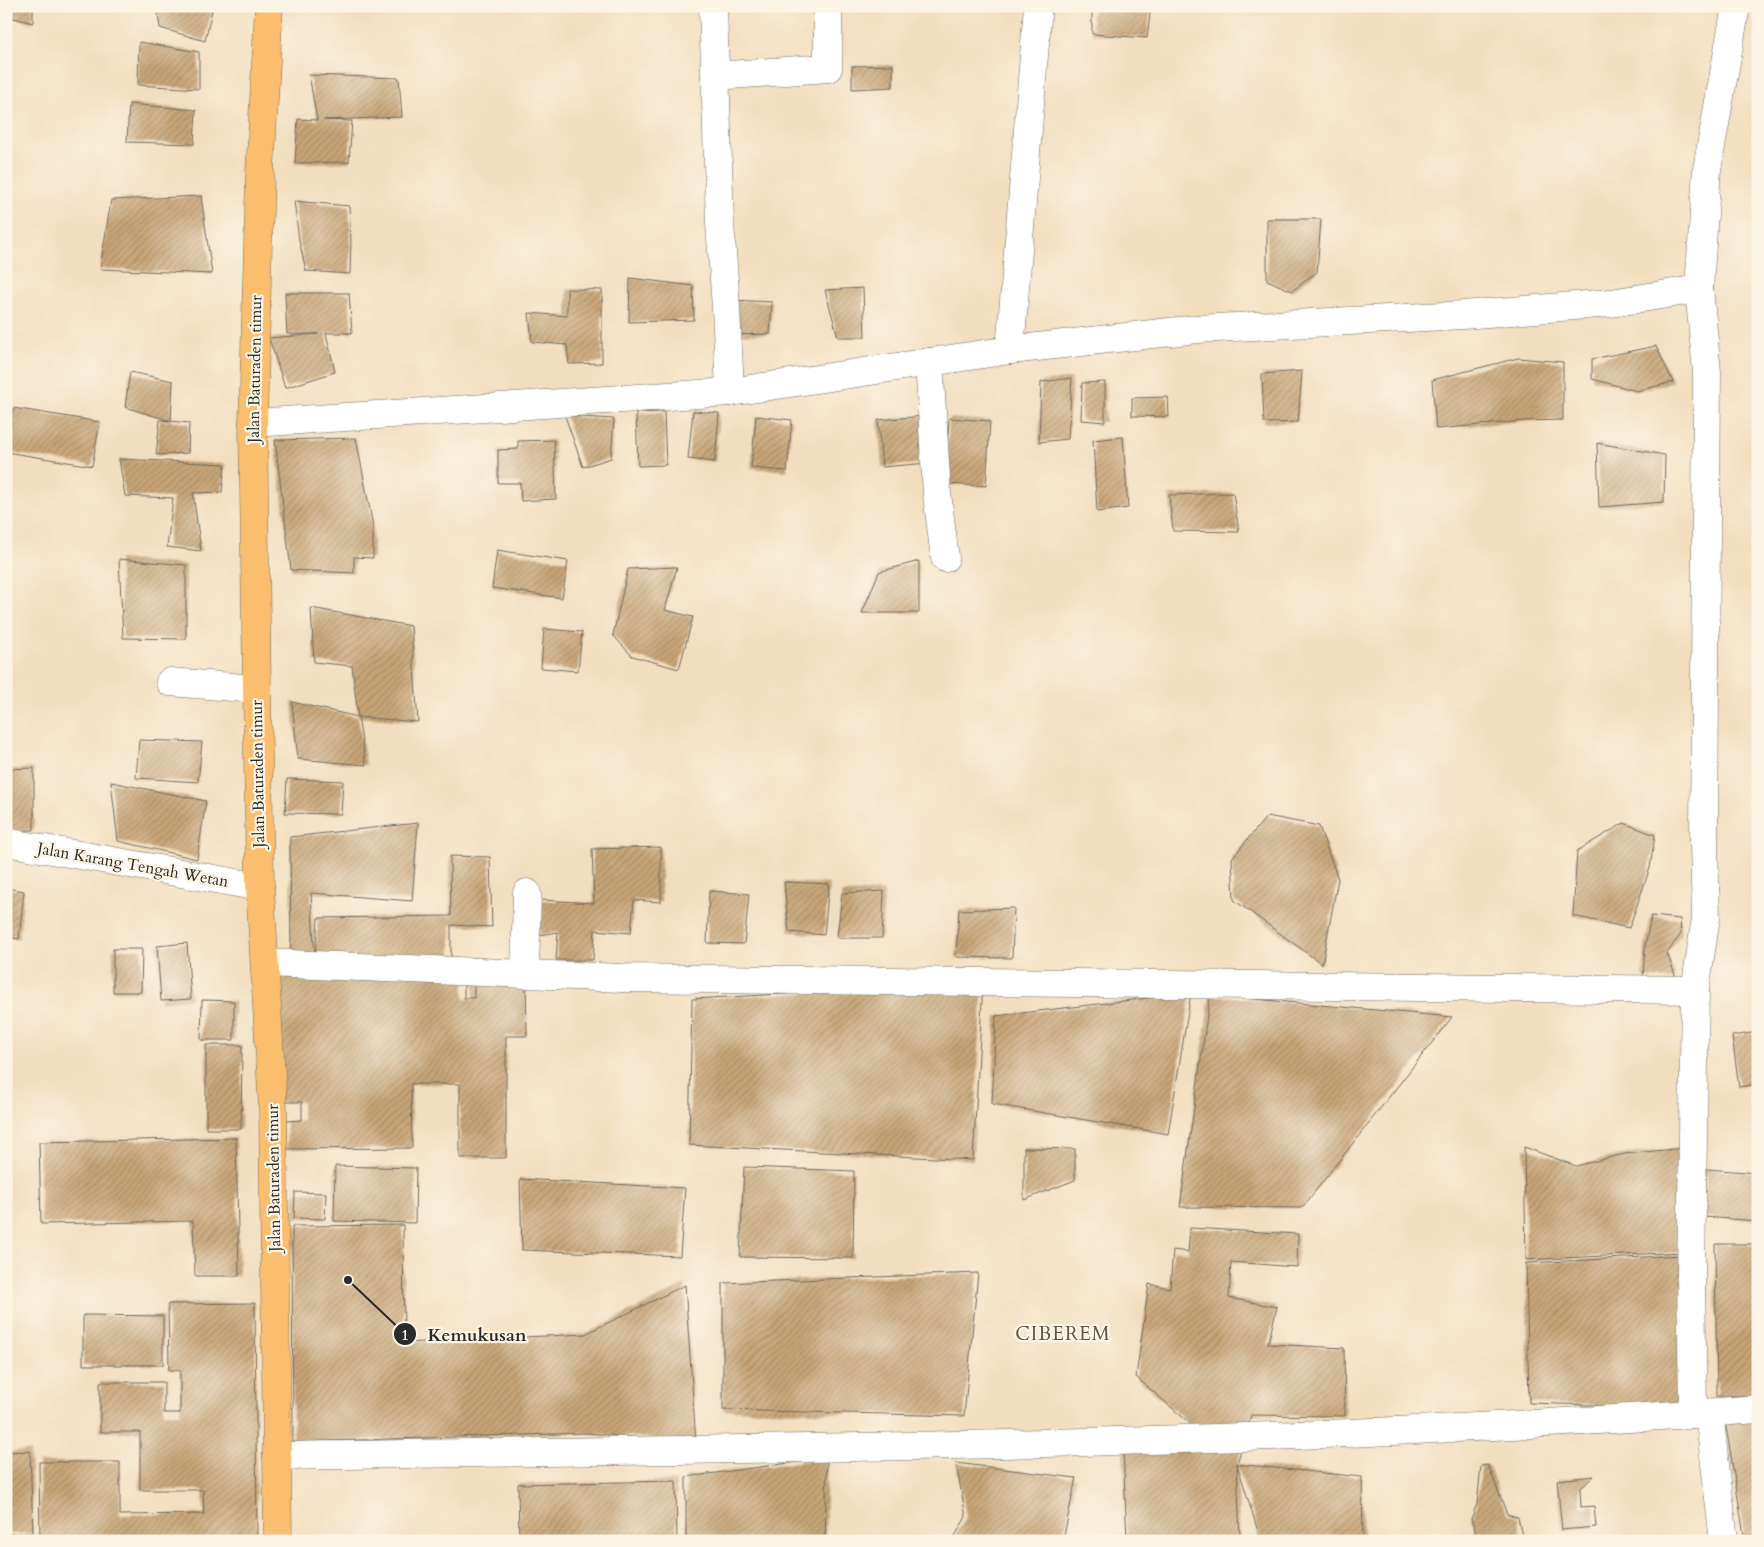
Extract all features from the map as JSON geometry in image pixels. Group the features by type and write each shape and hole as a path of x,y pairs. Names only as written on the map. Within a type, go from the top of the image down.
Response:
{"main road":[{"name":"Jalan Baturaden timur","path":"269,6 260,173 253,423 260,888 266,963 273,1109 278,1541"}],"street":[{"path":"715,76 828,68 828,6"},
{"path":"1010,350 1038,6"},
{"path":"1724,1541 1701,1414 1691,1268 1695,990 1706,918 1704,833 1707,372 1699,289 1707,169 1736,6"},
{"path":"713,7 720,224 730,392"},
{"path":"253,423 730,392 1010,350 1197,329 1463,315 1601,304 1699,289"},
{"path":"929,362 937,494 945,558"},
{"path":"170,682 257,690"},
{"name":"Jalan Karang Tengah Wetan","path":"6,842 260,888"},
{"path":"525,973 526,893"},
{"path":"266,963 622,978 1695,990"},
{"path":"277,1456 1038,1443 1458,1429 1758,1409"}],"building":[{"path":"6,6 33,6 33,23 6,16"},
{"path":"157,6 213,6 205,41 160,28"},
{"path":"1092,6 1151,6 1147,38 1092,34"},
{"path":"139,42 199,52 199,89 138,85"},
{"path":"893,65 893,87 852,89 852,66"},
{"path":"309,75 399,78 402,117 324,120 352,121 349,162 295,163 298,119 317,120"},
{"path":"129,104 196,110 194,144 127,142"},
{"path":"201,196 212,274 100,269 111,200"},
{"path":"294,201 349,206 350,274 306,271 299,240"},
{"path":"1267,219 1321,219 1317,272 1292,291 1267,280"},
{"path":"630,278 693,286 694,320 629,322"},
{"path":"863,288 865,337 838,337 825,290"},
{"path":"567,289 602,290 602,363 569,364 567,345 532,342 529,313 567,316"},
{"path":"285,293 349,293 352,333 326,333 335,372 285,388 269,338 318,334 287,334"},
{"path":"731,300 772,302 770,334 732,335"},
{"path":"1656,346 1673,382 1637,391 1592,379 1592,359"},
{"path":"1518,358 1563,362 1563,420 1524,421 1436,429 1432,380"},
{"path":"1302,371 1298,422 1264,423 1262,374"},
{"path":"130,372 173,381 171,421 125,407"},
{"path":"1072,378 1068,439 1039,442 1041,382"},
{"path":"1105,382 1105,422 1081,420 1082,383"},
{"path":"1168,397 1169,417 1132,416 1132,398"},
{"path":"13,408 100,422 92,466 6,452"},
{"path":"693,411 719,413 715,462 688,459"},
{"path":"664,412 666,465 638,466 636,413"},
{"path":"565,416 614,419 611,458 583,467"},
{"path":"756,416 792,420 787,471 751,468"},
{"path":"924,416 928,463 882,467 878,420"},
{"path":"949,418 990,421 986,486 945,484"},
{"path":"160,420 189,423 188,453 156,455"},
{"path":"1123,437 1128,508 1097,512 1093,440"},
{"path":"356,438 373,526 373,558 354,557 354,573 291,570 275,440"},
{"path":"554,440 556,499 521,501 520,483 498,483 498,450 518,449 518,441"},
{"path":"1597,443 1665,455 1664,502 1599,507"},
{"path":"119,459 225,464 222,492 193,493 201,551 167,547 173,498 125,496"},
{"path":"1233,493 1239,532 1173,531 1169,495"},
{"path":"497,550 568,561 562,598 492,588"},
{"path":"119,559 186,565 186,639 123,638"},
{"path":"919,561 919,613 862,613 879,572"},
{"path":"677,567 665,610 693,617 679,669 632,656 613,635 628,569"},
{"path":"311,608 411,626 418,722 358,717 352,666 314,662"},
{"path":"544,629 582,632 578,671 541,668"},
{"path":"292,702 358,717 366,765 298,759"},
{"path":"139,740 202,742 198,782 136,778"},
{"path":"34,768 34,830 6,830 6,769"},
{"path":"287,779 343,781 341,814 285,813"},
{"path":"111,782 206,801 197,859 118,841"},
{"path":"1267,816 1319,826 1338,879 1322,964 1234,900 1232,858"},
{"path":"418,823 412,901 311,893 315,959 291,953 290,837"},
{"path":"1624,823 1655,835 1650,868 1629,928 1573,916 1577,851"},
{"path":"661,847 661,902 634,900 631,933 595,930 593,960 556,960 558,932 540,935 540,900 594,903 592,849"},
{"path":"450,856 490,857 492,927 451,925 451,962 315,959 318,918 451,916"},
{"path":"784,882 829,884 824,935 789,932"},
{"path":"6,888 24,891 19,939 6,937"},
{"path":"709,891 749,894 744,944 707,943"},
{"path":"884,891 882,938 837,938 842,893"},
{"path":"1014,908 1012,958 956,957 959,910"},
{"path":"1651,916 1680,919 1681,934 1667,953 1675,975 1673,980 1643,977 1645,947"},
{"path":"187,943 191,999 161,1001 157,946"},
{"path":"113,949 142,949 141,992 113,992"},
{"path":"464,974 464,998 474,998 474,979 526,978 527,1036 506,1036 506,1158 460,1158 460,1084 411,1084 412,1148 287,1149 286,1121 302,1120 302,1102 278,1102 278,976"},
{"path":"983,983 973,1160 689,1145 692,999"},
{"path":"1191,993 1168,1134 992,1104 996,1016"},
{"path":"1210,995 1452,1017 1302,1208 1180,1207"},
{"path":"202,1000 234,1001 234,1040 201,1040"},
{"path":"1758,1032 1758,1084 1739,1087 1732,1036"},
{"path":"206,1045 242,1045 241,1129 206,1129"},
{"path":"236,1138 239,1276 195,1276 193,1221 41,1224 39,1142"},
{"path":"1524,1147 1576,1166 1624,1154 1685,1148 1683,1252 1526,1260"},
{"path":"1024,1148 1075,1149 1075,1180 1024,1200"},
{"path":"335,1166 416,1168 415,1223 334,1221"},
{"path":"744,1167 854,1171 853,1258 740,1257"},
{"path":"1707,1169 1758,1173 1758,1221 1704,1217"},
{"path":"520,1179 685,1188 680,1256 522,1250"},
{"path":"295,1192 326,1193 325,1219 294,1218"},
{"path":"403,1225 404,1343 585,1334 685,1285 696,1442 586,1433 293,1442 292,1226"},
{"path":"1190,1228 1298,1234 1297,1267 1231,1262 1229,1298 1277,1307 1268,1344 1344,1348 1345,1416 1251,1415 1237,1464 1240,1541 1127,1541 1123,1447 1214,1444 1136,1377 1149,1284 1170,1288 1173,1250 1188,1252"},
{"path":"1715,1244 1758,1244 1758,1396 1717,1396"},
{"path":"1683,1255 1683,1408 1529,1403 1526,1263"},
{"path":"978,1273 964,1416 723,1410 723,1283"},
{"path":"255,1303 257,1541 40,1541 39,1462 120,1462 120,1515 204,1514 203,1490 140,1490 140,1432 100,1432 100,1382 164,1382 164,1413 180,1413 180,1370 169,1370 168,1304"},
{"path":"83,1315 163,1316 163,1365 83,1365"},
{"path":"1758,1417 1758,1535 1744,1535 1725,1420"},
{"path":"30,1451 33,1533 6,1534 6,1452"},
{"path":"827,1458 825,1541 686,1541 686,1477"},
{"path":"956,1463 1076,1478 1063,1541 952,1541 966,1517"},
{"path":"1237,1464 1362,1477 1363,1541 1261,1541"},
{"path":"1488,1465 1507,1514 1518,1517 1523,1541 1475,1541 1475,1529 1471,1519 1477,1504 1481,1466"},
{"path":"1594,1476 1580,1489 1581,1507 1594,1506 1596,1527 1562,1530 1557,1480"},
{"path":"676,1481 677,1541 519,1541 518,1484"}],"place":[{"name":"Kemukusan","path":"348,1280"}],"district":[{"name":"CIBEREM","path":"1063,1334"}]}
